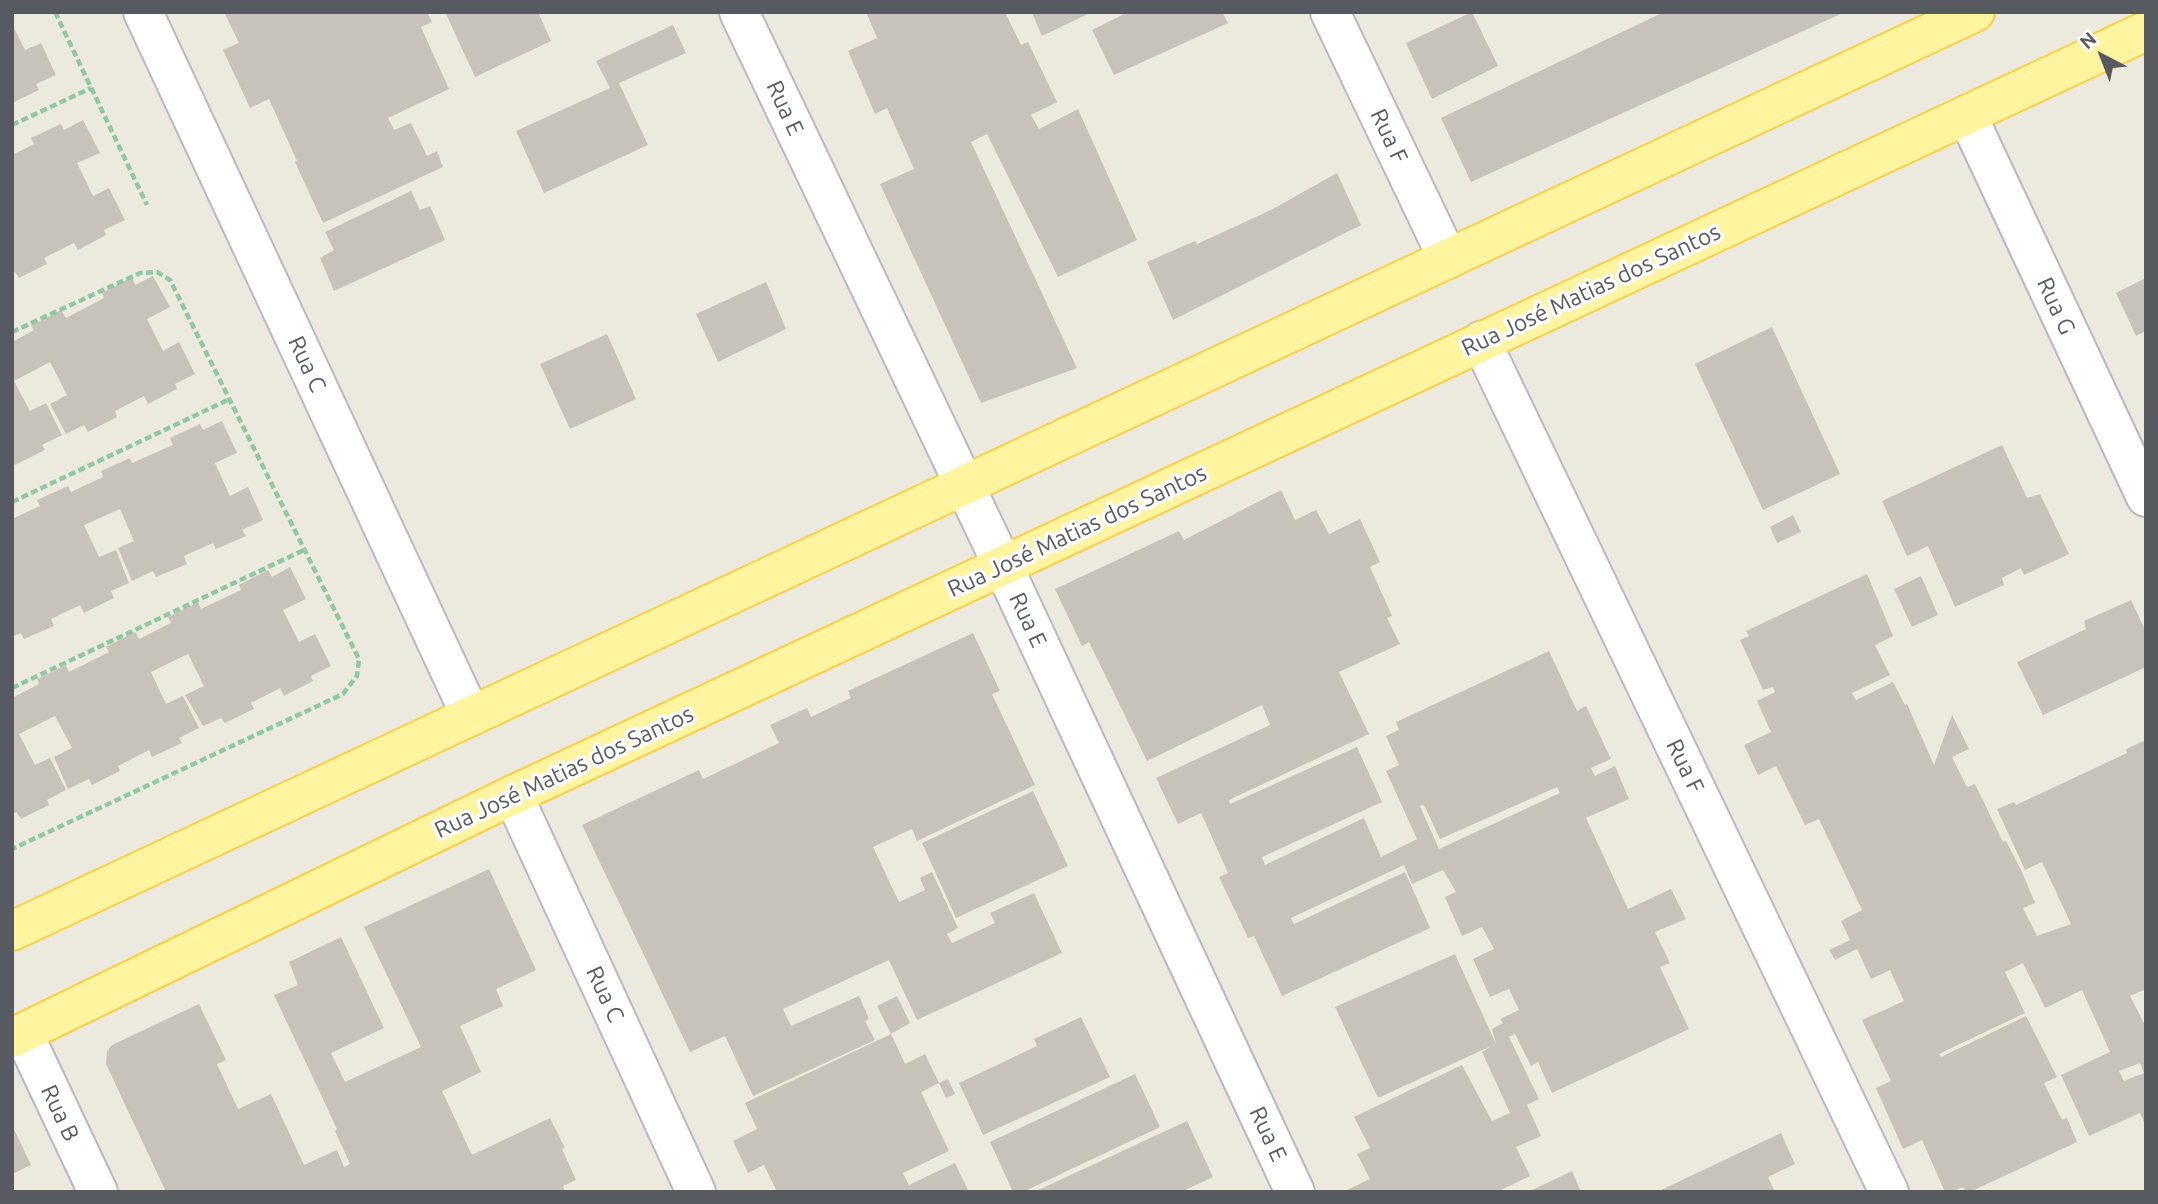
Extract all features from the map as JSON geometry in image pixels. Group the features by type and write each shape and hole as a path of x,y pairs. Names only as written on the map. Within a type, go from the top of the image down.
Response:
{"main road":[{"path":"12,931 1448,259 1928,22 1975,12"},
{"name":"Rua José Matias dos Santos","path":"18,1036 513,795 2146,31"}],"street":[{"name":"Rua C","path":"143,12 471,716"},
{"name":"Rua E","path":"739,12 1003,566 1295,1192"},
{"name":"Rua F","path":"1330,12 1448,259"},
{"name":"Rua G","path":"1967,115 2146,497"},
{"name":"Rua F","path":"1482,341 1889,1192"},
{"name":"Rua C","path":"513,795 696,1192"},
{"name":"Rua B","path":"18,1036 98,1192"}],"path":[{"path":"55,12 147,205"},
{"path":"12,125 92,88"},
{"path":"12,332 140,273 157,272 170,280 359,659 358,676 343,694 12,849"},
{"path":"12,502 230,400"},
{"path":"12,688 304,550"}],"building":[{"path":"224,12 427,12 432,22 421,27 449,89 388,118 394,130 411,123 427,156 437,151 443,167 323,223 269,99 250,108 223,50 239,43"},
{"path":"445,12 543,12 539,14 551,41 475,77"},
{"path":"866,12 1005,12 1021,45 1028,42 1057,102 1031,115 1039,129 1078,109 1137,240 1058,277 987,134 971,142 1077,368 981,403 880,184 914,169 887,108 875,114 848,51 877,38"},
{"path":"1092,12 1042,36 1032,13"},
{"path":"1128,12 1222,12 1228,23 1114,75 1092,30"},
{"path":"1472,12 1498,66 1432,99 1406,43"},
{"path":"1664,12 1845,12 1471,182 1441,118"},
{"path":"12,24 25,50 41,43 56,75 36,84 39,90 12,103"},
{"path":"673,25 686,53 619,83 648,145 544,193 516,131 610,88 596,61"},
{"path":"83,120 100,153 77,163 93,196 109,188 125,220 104,230 106,235 78,250 74,243 44,258 47,264 19,278 15,272 12,273 12,155 34,144 31,138 61,124 64,130"},
{"path":"1337,173 1361,225 1173,320 1147,262 1195,241 1197,244 1271,210"},
{"path":"411,191 420,210 430,206 445,240 334,291 320,258 334,250 325,232"},
{"path":"153,276 170,307 147,319 163,351 179,342 195,374 175,384 177,389 148,404 144,396 115,411 117,417 88,432 84,425 66,434 50,404 67,395 50,362 14,381 30,411 46,403 62,435 42,445 45,450 15,465 12,460 12,342 34,330 31,326 61,310 66,318 104,298 102,293 132,277 135,285"},
{"path":"2146,278 2146,331 2136,336 2116,293"},
{"path":"766,282 786,329 718,362 696,314"},
{"path":"1772,327 1840,474 1763,510 1695,364"},
{"path":"607,334 636,399 570,429 540,364"},
{"path":"222,421 237,453 215,463 230,496 248,487 263,520 242,530 246,536 216,549 213,543 184,556 187,564 156,577 153,571 132,581 118,548 134,541 120,509 84,525 99,557 116,550 129,583 111,591 114,598 84,613 80,605 51,619 54,626 24,639 21,633 12,637 12,519 40,506 37,500 68,486 71,492 103,477 101,471 130,458 132,463 173,445 170,438 200,424 203,430"},
{"path":"2002,445 2027,498 2040,494 2069,554 2024,575 2021,568 2002,578 2004,585 1955,607 1928,546 1907,556 1882,501"},
{"path":"1281,490 1295,520 1316,510 1329,534 1360,519 1380,562 1370,567 1392,616 1387,618 1400,644 1339,672 1369,734 1229,800 1230,804 1357,747 1382,802 1262,857 1265,865 1364,818 1381,857 1417,839 1386,771 1399,765 1386,736 1399,730 1396,722 1549,651 1577,711 1586,706 1611,759 1591,768 1595,776 1615,766 1629,799 1586,818 1628,909 1671,889 1686,919 1655,932 1670,963 1660,967 1689,1029 1552,1093 1538,1062 1531,1066 1515,1034 1509,1037 1539,1099 1527,1105 1541,1136 1516,1147 1530,1176 1497,1192 1343,1192 1370,1179 1357,1154 1370,1148 1354,1117 1462,1065 1492,1121 1510,1113 1482,1052 1491,1046 1378,1098 1335,1007 1455,954 1496,1044 1492,1029 1503,1023 1500,1019 1519,1010 1509,989 1490,997 1473,959 1494,949 1482,927 1462,936 1445,897 1456,892 1443,870 1412,884 1404,865 1291,918 1294,924 1405,872 1430,928 1282,996 1254,936 1248,938 1219,877 1228,873 1201,813 1178,824 1156,778 1270,725 1262,705 1147,761 1089,642 1082,646 1055,589 1179,531 1184,540","holes":["1557,787 1560,793 1439,849 1420,806 1424,805 1440,839"]},
{"path":"1793,515 1801,532 1777,543 1770,527"},
{"path":"290,567 306,599 283,610 299,642 315,634 331,666 311,676 313,681 284,696 280,688 251,703 254,709 225,723 221,718 203,726 185,695 204,686 188,654 151,672 166,704 183,696 199,728 179,738 182,743 152,757 149,750 118,766 120,771 92,785 89,779 68,789 54,757 72,748 55,716 19,734 35,765 50,758 66,790 47,800 49,805 21,819 16,812 12,814 12,698 39,684 37,679 66,665 69,672 109,652 106,647 135,632 139,639 171,623 168,617 198,602 201,609 241,590 239,585 268,570 272,577"},
{"path":"1867,574 1893,636 1875,645 1890,675 1852,693 1856,700 1893,682 1905,705 1907,704 1934,765 1952,715 1969,749 1952,757 1967,787 1975,784 2003,842 2006,841 2021,870 2035,903 2023,908 2037,936 2071,924 2042,862 2025,870 1997,809 2014,802 2016,805 2127,753 2126,749 2146,740 2146,989 2130,996 2146,1027 2146,1127 2140,1113 2089,1136 2061,1075 2110,1052 2082,990 2045,1008 2023,963 2005,972 2025,1013 1939,1054 1941,1057 2026,1016 2057,1077 2044,1083 2062,1120 2067,1118 2077,1142 1970,1192 1966,1192 1963,1187 1945,1192 1922,1140 1903,1149 1876,1088 1891,1081 1862,1020 1904,1001 1890,970 1871,979 1857,949 1835,960 1829,950 1850,940 1841,921 1862,910 1819,819 1805,825 1776,766 1758,775 1744,745 1771,732 1757,701 1775,692 1773,687 1763,690 1740,640 1749,636 1746,631","holes":["2140,1063 2144,1073 2124,1081 2119,1071"]},
{"path":"1921,576 1938,615 1912,627 1894,589"},
{"path":"2131,600 2146,632 2146,667 2043,715 2017,662 2086,629 2084,621"},
{"path":"973,633 1000,691 992,694 1035,785 917,841 912,829 873,847 899,902 925,890 920,878 932,872 958,928 947,934 952,943 995,923 990,913 1034,893 1062,953 917,1020 889,960 783,1009 791,1026 859,996 869,1019 865,1021 875,1040 753,1096 725,1036 690,1052 582,825 699,770 703,779 779,743 770,725 807,708 811,717 851,698 848,691"},
{"path":"1033,791 1068,866 956,918 922,843"},
{"path":"489,869 536,970 496,989 503,1006 460,1026 481,1072 442,1091 472,1155 550,1118 565,1148 562,1149 576,1180 563,1186 565,1192 166,1192 106,1064 107,1051 112,1045 199,1004 226,1060 217,1064 238,1109 271,1094 304,1165 337,1150 344,1167 350,1164 335,1131 337,1129 274,995 298,985 289,962 341,937 384,1028 331,1053 345,1082 421,1047 364,927"},
{"path":"897,996 910,1023 891,1034 877,1006"},
{"path":"1081,1017 1110,1077 983,1135 959,1083 1037,1046 1034,1039"},
{"path":"891,1034 905,1064 925,1054 939,1083 921,1092 949,1151 903,1173 909,1185 955,1163 969,1192 777,1192 764,1165 748,1173 733,1141 757,1129 745,1103"},
{"path":"1135,1074 1160,1127 1023,1192 1013,1192 990,1142"},
{"path":"948,1079 955,1094 946,1098 939,1083"},
{"path":"1187,1121 1213,1177 1181,1192 1034,1192"},
{"path":"12,1125 31,1165 12,1174"},
{"path":"1781,1133 1795,1164 1768,1177 1775,1192 1657,1192"},
{"path":"1572,1171 1581,1192 1528,1192"}]}
